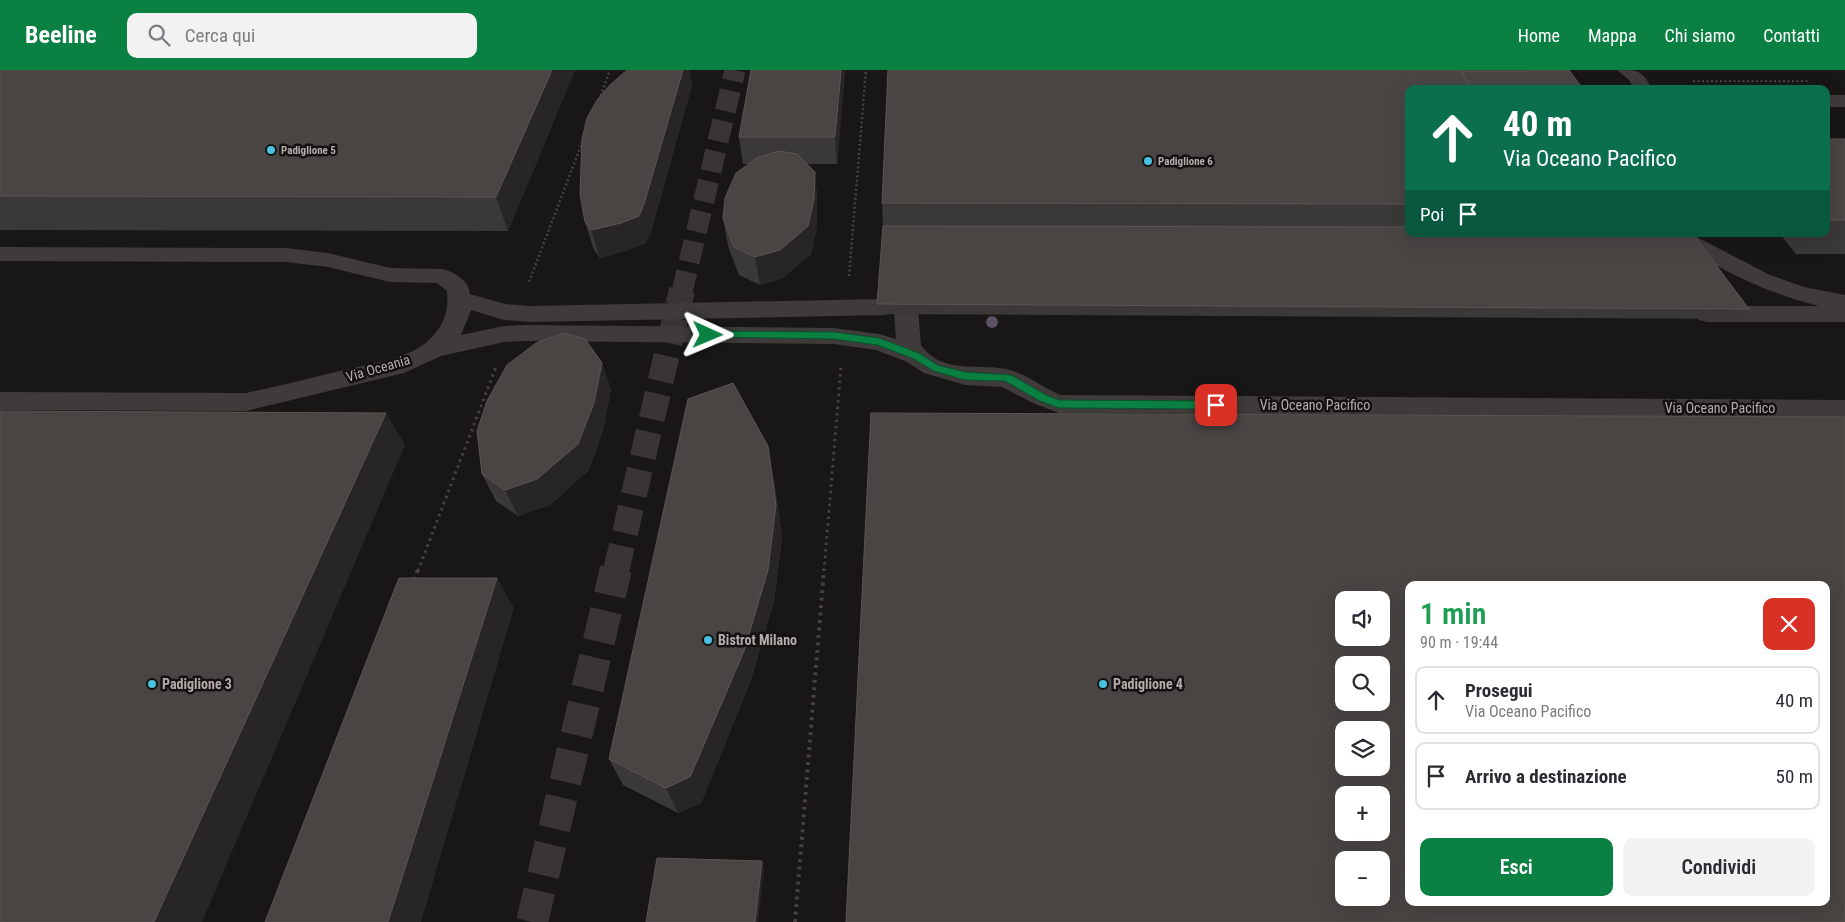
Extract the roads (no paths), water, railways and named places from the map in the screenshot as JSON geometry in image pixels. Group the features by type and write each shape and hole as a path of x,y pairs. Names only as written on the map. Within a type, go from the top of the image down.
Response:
{"lane":[{"path":"1626,70 1637,77 1641,85"},
{"path":"1830,101 1845,101"},
{"path":"1687,237 1701,270"},
{"path":"1687,237 1723,261 1767,284 1818,299 1845,302"},
{"path":"0,254 286,255 328,260 390,275 442,276 458,288 459,298 504,312 513,323"},
{"path":"916,356 908,346 905,299 909,282 934,272"},
{"name":"Via Oceania","path":"0,402 246,402 404,364 434,348 452,330 460,307 459,298"},
{"path":"434,348 513,323 885,307 905,299"},
{"path":"1695,308 1845,314"},
{"name":"Via Oceano Pacifico","path":"513,323 844,337 879,342 916,356 934,367 965,376 1007,378 1059,404 1845,409"}],"tunnel":[{"path":"682,292 735,70"},
{"path":"616,571 682,290"},
{"path":"532,922 616,569"}],"place":[{"name":"Padiglione 5","path":"271,150"},
{"name":"Padiglione 6","path":"1148,161"},
{"name":"Bistrot Milano","path":"708,640"},
{"name":"Padiglione 3","path":"152,684"},
{"name":"Padiglione 4","path":"1103,684"}]}
